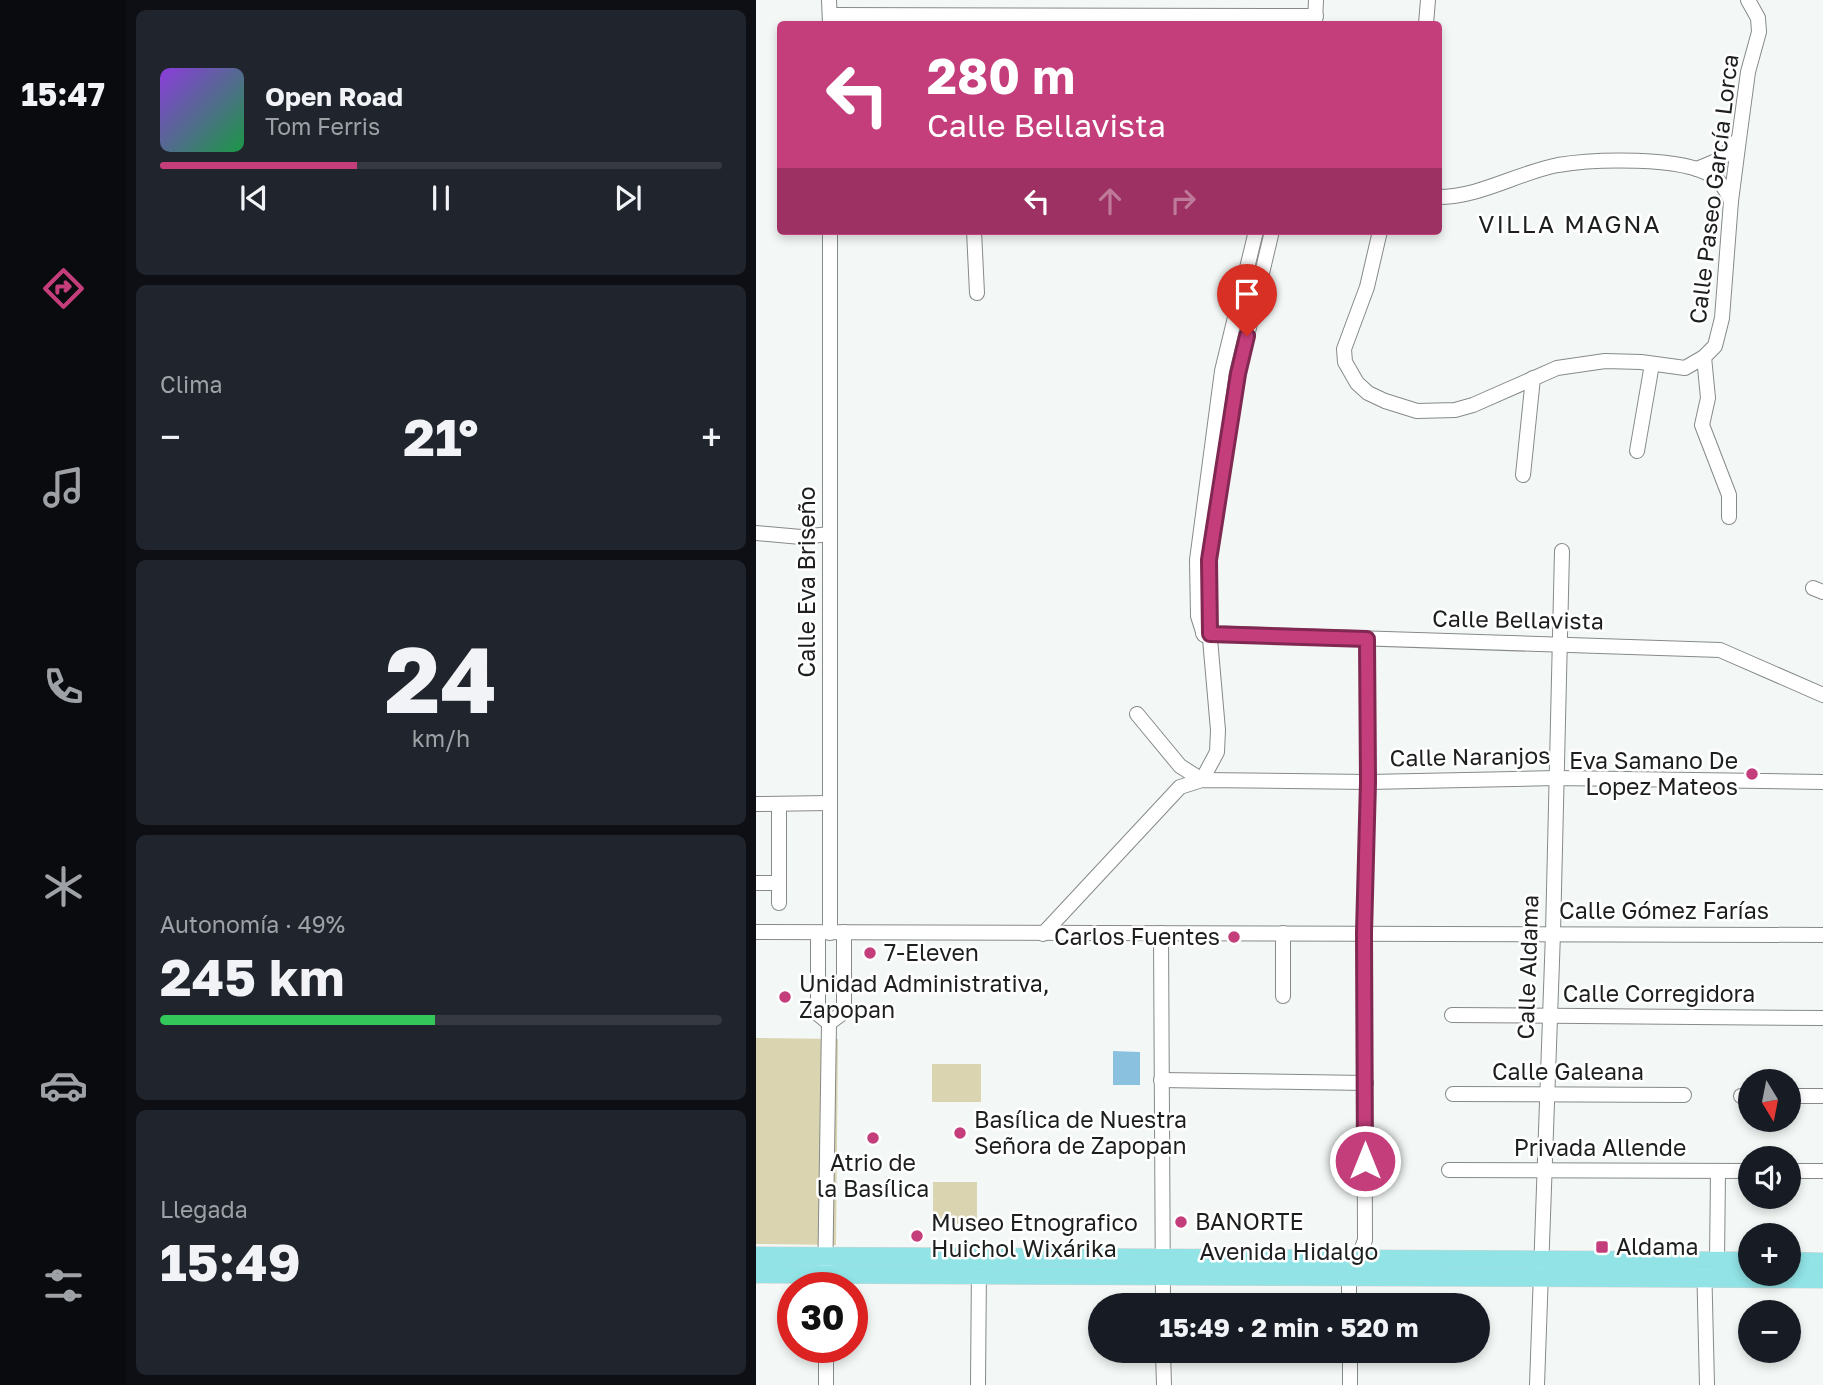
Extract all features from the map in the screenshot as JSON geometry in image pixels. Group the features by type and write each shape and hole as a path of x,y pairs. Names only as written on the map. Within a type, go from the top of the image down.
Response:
{"main road":[{"name":"Avenida Hidalgo","path":"756,1256 1359,1258 1540,1268"},
{"path":"1801,1261 1823,1262"},
{"name":"Avenida Hidalgo","path":"868,1280 979,1276 1351,1276 1540,1268 1709,1266 1738,1262"},
{"name":"Avenida Hidalgo","path":"1709,1266 1823,1279"},
{"name":"Avenida Hidalgo","path":"756,1274 777,1276"}],"street":[{"path":"1176,0 1177,15"},
{"path":"1304,0 1309,20"},
{"path":"1309,20 1316,0"},
{"path":"1426,21 1428,0"},
{"name":"Calle Paseo García Lorca","path":"1379,235 1367,287 1344,349 1345,362 1357,383 1368,393 1394,404 1417,411 1435,412 1474,405 1557,368 1582,363 1621,361 1685,368 1704,358 1715,346 1720,332 1739,139 1748,72 1759,32 1758,18 1748,0"},
{"path":"830,13 1177,15 1309,20"},
{"path":"1697,169 1721,159 1739,139"},
{"path":"1442,197 1474,193 1528,173 1559,165 1627,160 1697,169 1718,181 1731,201"},
{"name":"Calle Eva Briseño","path":"829,1023 844,1012 831,933 830,235"},
{"path":"974,235 977,293"},
{"path":"1043,934 1180,787 1202,780 1217,752 1218,730 1210,649 1198,616 1197,560 1222,371 1255,235"},
{"path":"1206,633 1209,560 1238,374 1271,235"},
{"path":"1704,358 1708,398 1702,425 1729,495 1729,517"},
{"path":"1637,451 1652,364"},
{"path":"1222,371 1238,374"},
{"path":"1523,475 1533,378"},
{"path":"756,533 801,537 830,534"},
{"name":"Calle Aldama","path":"1536,1385 1553,933 1562,551"},
{"name":"Calle Bellavista","path":"1206,633 1720,650 1823,695"},
{"path":"1350,1293 1351,1276 1365,1240 1367,639"},
{"path":"1137,715 1180,766 1202,780"},
{"name":"Calle Naranjos","path":"1202,780 1368,782 1556,778 1823,782"},
{"path":"756,804 829,803"},
{"path":"779,804 779,903"},
{"path":"756,883 779,883"},
{"name":"Calle Gómez Farías","path":"756,932 1823,935"},
{"name":"Calle Eva Briseño","path":"829,1023 818,1014 831,933"},
{"path":"1161,933 1163,1293"},
{"path":"1283,933 1283,996"},
{"name":"Calle Corregidora","path":"1452,1015 1823,1018"},
{"name":"Calle Eva Briseño","path":"825,1272 829,1023"},
{"path":"1161,1080 1366,1083"},
{"name":"Calle Galeana","path":"1452,1094 1684,1095"},
{"path":"1801,1096 1823,1096"},
{"name":"Privada Allende","path":"1449,1170 1738,1171"},
{"path":"1707,1385 1709,1266 1718,1171"},
{"path":"1801,1171 1823,1171"},
{"path":"978,1385 979,1257"},
{"path":"826,1363 826,1385"},
{"path":"1163,1363 1164,1385"},
{"path":"1350,1363 1350,1385"}],"shaded area":[{"path":"756,1038 838,1039 836,1245 756,1244"},
{"path":"932,1064 981,1064 981,1102 932,1102"},
{"path":"933,1182 977,1182 977,1224 933,1224"}],"water":[{"path":"1113,1051 1140,1052 1140,1085 1113,1085"}],"place":[{"name":"Eva Samano De Lopez Mateos","path":"1752,774"},
{"name":"Carlos Fuentes","path":"1234,937"},
{"name":"7-Eleven","path":"870,953"},
{"name":"Unidad Administrativa, Zapopan","path":"785,997"},
{"name":"Basílica de Nuestra Señora de Zapopan","path":"960,1133"},
{"name":"Atrio de la Basílica","path":"873,1138"},
{"name":"BANORTE","path":"1181,1222"},
{"name":"Museo Etnografico Huichol Wixárika","path":"917,1236"},
{"name":"Aldama","path":"1602,1247"}],"district":[{"name":"VILLA MAGNA","path":"1570,225"}],"route":[{"path":"1247,336 1238,374 1209,560 1210,634 1367,639 1365,1161"}]}
